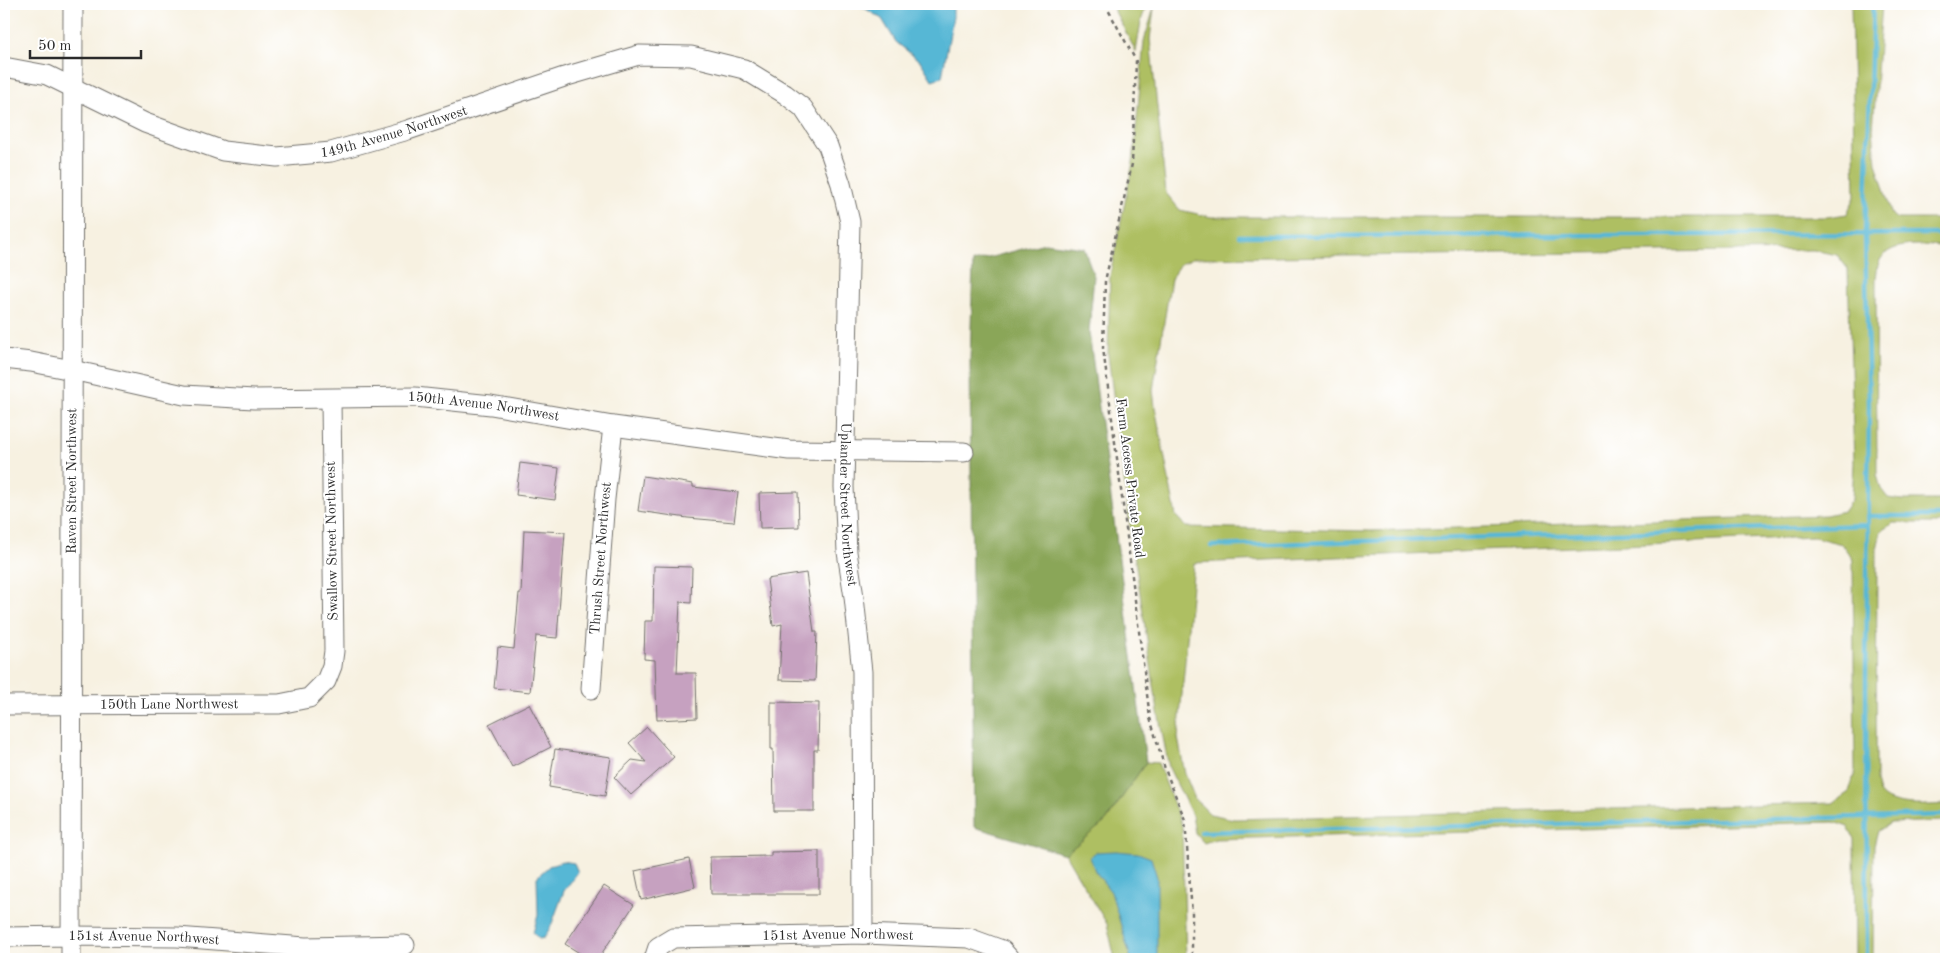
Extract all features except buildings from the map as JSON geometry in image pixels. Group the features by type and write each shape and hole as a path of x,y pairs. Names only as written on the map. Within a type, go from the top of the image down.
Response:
{"street":[{"name":"Raven Street Northwest","path":"71,959 73,4"},
{"name":"149th Avenue Northwest","path":"4,67 47,75 73,86 145,123 224,152 277,157 331,152 408,130 564,77 639,55 691,56 744,69 785,94"},
{"name":"Uplander Street Northwest","path":"785,94 803,108 828,146 841,184 850,222 844,487 847,552 862,672 863,934"},
{"name":"150th Avenue Northwest","path":"4,359 72,370 184,395 254,399 415,397 491,405 613,426 789,450 964,452"},
{"name":"Swallow Street Northwest","path":"326,681 332,666 334,651 331,399"},
{"name":"Thrush Street Northwest","path":"591,689 605,499 613,426"},
{"name":"150th Lane Northwest","path":"4,705 279,704 309,698 326,681"},
{"name":"151st Avenue Northwest","path":"654,959 658,946 672,938 863,934 969,938 1006,955"},
{"name":"151st Avenue Northwest","path":"4,937 177,937 305,946 405,945"}],"path":[{"name":"Farm Access Private Road","path":"1105,4 1136,61 1136,82 1132,164 1106,280 1104,348 1150,718 1165,769 1185,820 1192,913 1192,959"}],"green space":[{"path":"1111,4 1147,4 1141,21 1136,52"},
{"path":"1851,4 1882,4 1873,129 1876,163 1892,215 1897,219 1946,219 1946,246 1909,245 1900,247 1884,255 1878,264 1876,278 1877,475 1881,489 1888,498 1902,500 1946,500 1946,523 1893,523 1881,531 1877,549 1876,781 1879,792 1884,797 1900,804 1946,804 1946,821 1891,823 1878,831 1874,846 1873,959 1855,959 1854,839 1848,827 1834,822 1216,839 1204,843 1195,833 1192,815 1169,768 1158,712 1132,541 1108,355 1110,275 1133,162 1144,41 1154,8 1150,39 1166,193 1180,210 1211,217 1827,217 1847,214 1855,197","holes":["1813,250 1837,255 1848,269 1854,463 1852,499 1844,511 1826,515 1370,531 1186,527 1176,516 1153,390 1171,279 1179,265 1192,258","1814,537 1842,544 1853,560 1855,772 1849,792 1833,803 1234,819 1210,814 1195,799 1185,774 1178,738 1194,563"]},
{"path":"1045,243 1084,248 1094,276 1089,332 1146,762 1106,821 1065,854 974,827 970,360 973,262"},
{"path":"1146,762 1158,763 1182,825 1186,959 1115,959 1107,924 1065,854 1106,821"}],"water":[{"path":"858,4 953,4 953,17 942,77 932,80 921,62 896,42 882,19"},
{"path":"1096,852 1138,853 1151,858 1157,877 1157,959 1131,959 1111,892 1095,871 1090,857"},
{"path":"562,861 574,863 578,872 564,891 551,926 544,938 539,939 533,933 538,915 537,877 549,866"}],"waterway":[{"path":"1867,959 1866,676 1869,405 1865,234 1873,4"},
{"path":"1239,236 1946,234"},
{"path":"1867,516 1946,516"},
{"path":"1211,546 1867,525"},
{"path":"1201,832 1946,815"}]}
